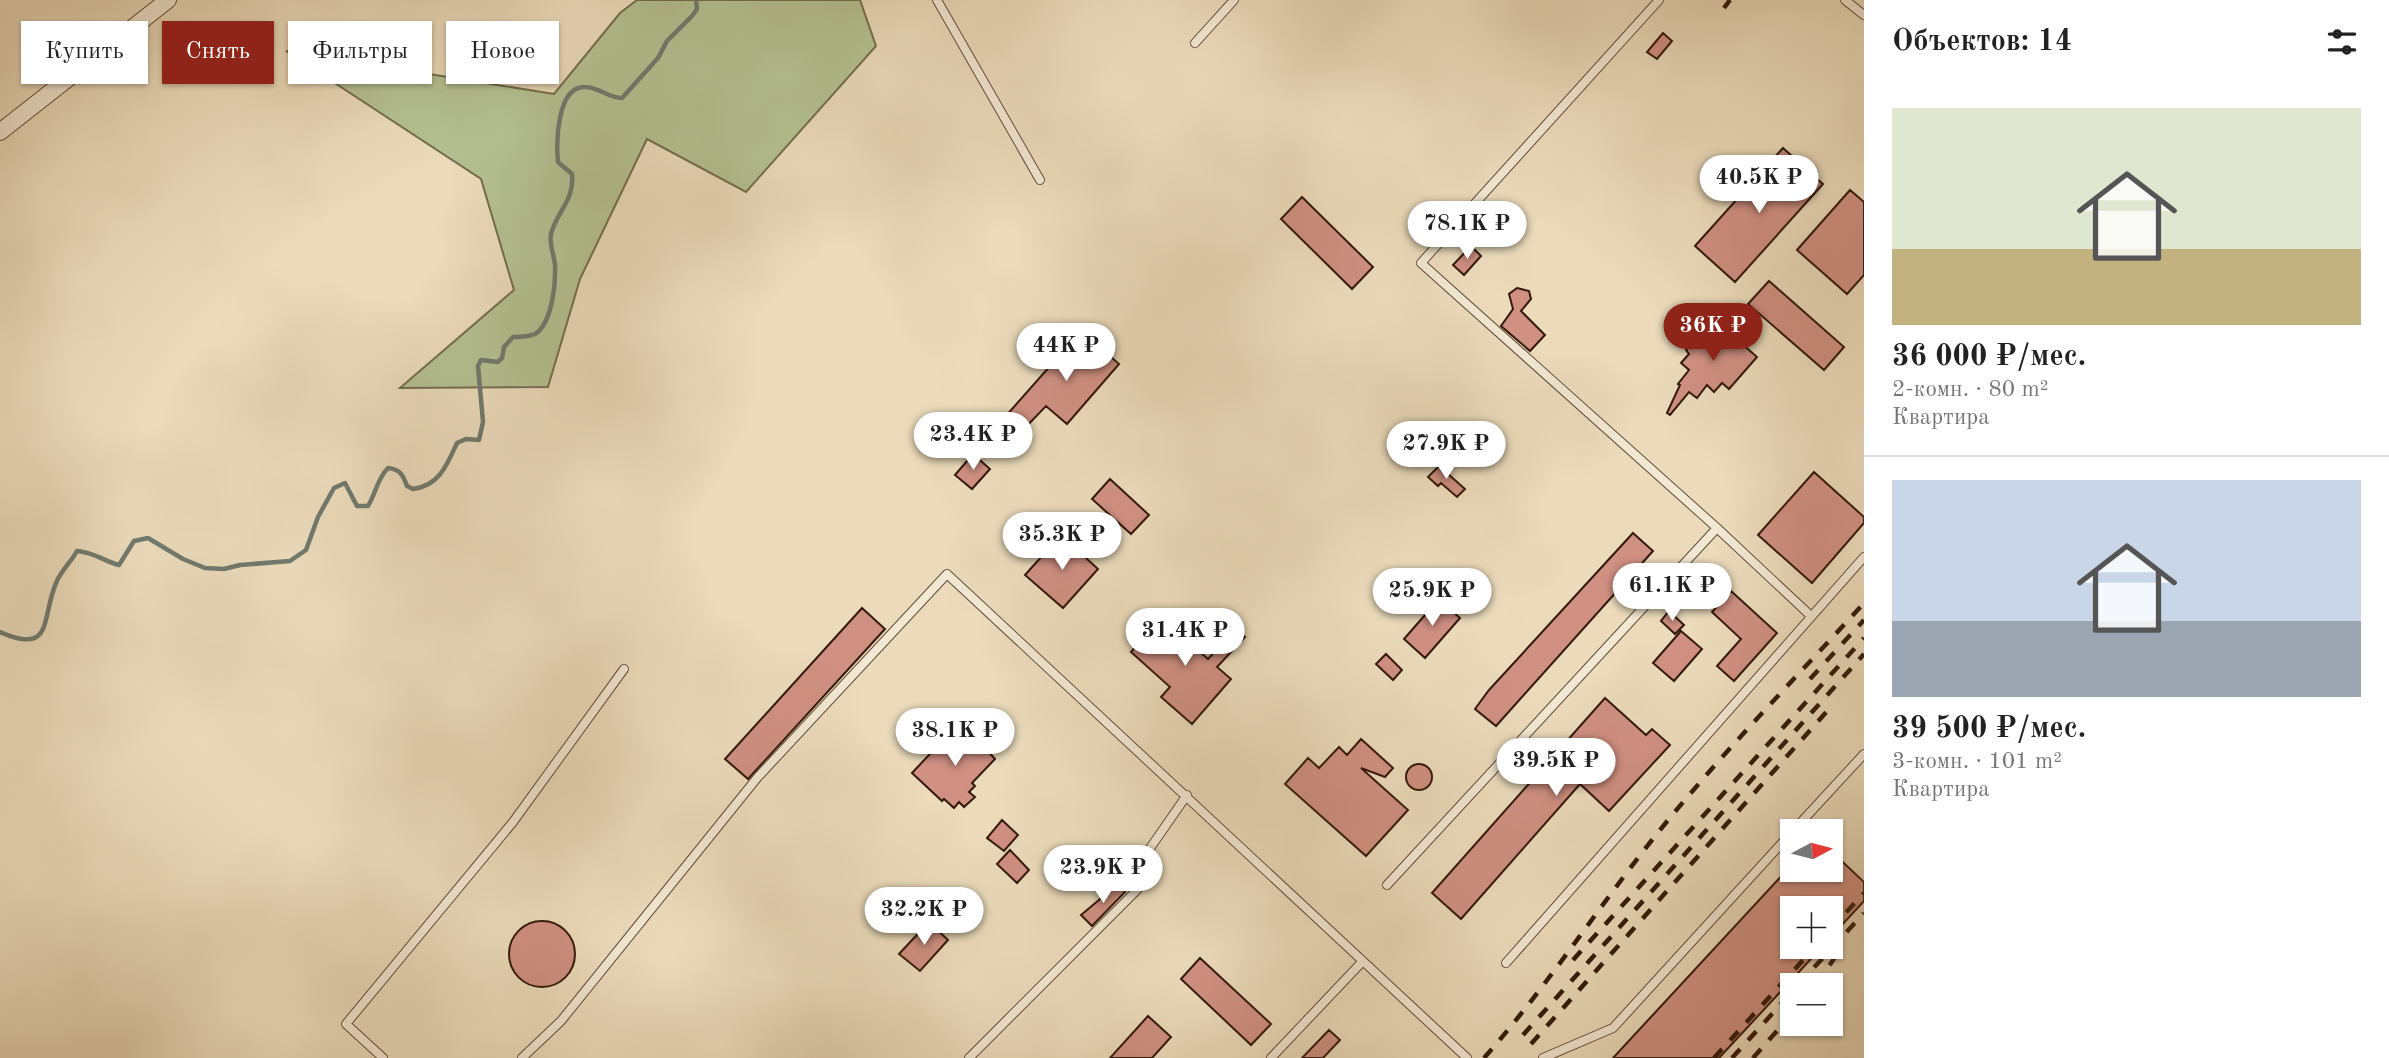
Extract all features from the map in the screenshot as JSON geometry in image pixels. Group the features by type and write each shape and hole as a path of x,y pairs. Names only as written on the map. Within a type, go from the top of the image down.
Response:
{"street":[{"path":"0,132 168,0"}],"lane":[{"path":"937,0 1040,180"},
{"path":"1195,43 1234,0"},
{"path":"1659,0 1421,263 1717,528 1811,616"},
{"path":"1846,0 1864,15"},
{"path":"1387,885 1717,528"},
{"path":"1506,963 1864,557"},
{"path":"522,1058 561,1021 757,778 947,574 1467,1058"},
{"path":"383,1058 346,1024 513,822 624,668"},
{"path":"1804,819 1864,754"},
{"path":"969,1058 1137,890 1136,867 1187,795"},
{"path":"1543,1058 1613,1028 1780,845"},
{"path":"1271,1058 1362,962"}],"green space":[{"path":"637,0 860,0 876,46 746,192 647,139 580,279 548,387 400,388 514,290 481,179 336,84 432,84 432,74 446,77 446,84 492,84 554,94 620,13"}],"building":[{"path":"1663,33 1672,41 1657,59 1647,52"},
{"path":"1783,148 1823,184 1735,282 1695,246"},
{"path":"1850,190 1864,202 1864,275 1847,294 1797,250"},
{"path":"1302,197 1373,267 1352,289 1281,219"},
{"path":"1471,246 1481,256 1464,275 1453,265"},
{"path":"1769,281 1844,347 1824,370 1748,304"},
{"path":"1517,288 1529,291 1531,299 1521,311 1545,335 1530,351 1501,326 1513,309 1509,294"},
{"path":"1714,319 1757,357 1729,389 1722,383 1714,392 1707,385 1697,398 1689,392 1670,415 1667,413 1680,385 1678,384 1689,370 1681,363 1689,354 1686,350"},
{"path":"1081,331 1119,364 1067,424 1046,406 1021,432 1005,417"},
{"path":"973,454 990,469 972,489 955,475"},
{"path":"1439,466 1465,489 1457,497 1441,483 1438,486 1428,477"},
{"path":"1814,472 1864,517 1864,523 1812,583 1758,535"},
{"path":"1110,479 1149,515 1131,534 1092,499"},
{"path":"1633,533 1653,551 1496,726 1475,709 1489,690"},
{"path":"1061,535 1098,569 1063,608 1025,575"},
{"path":"1731,591 1777,633 1734,681 1717,666 1741,639 1712,612"},
{"path":"1439,599 1460,618 1425,658 1404,639"},
{"path":"862,608 885,629 748,779 725,759"},
{"path":"1669,611 1684,625 1675,634 1661,621"},
{"path":"1161,617 1208,659 1236,628 1245,637 1217,667 1231,679 1192,724 1161,697 1170,687 1131,652"},
{"path":"1681,631 1702,649 1674,681 1653,663"},
{"path":"1386,654 1402,670 1393,680 1376,664"},
{"path":"1605,698 1646,735 1652,729 1670,745 1609,811 1580,784 1461,919 1432,893"},
{"path":"964,725 995,759 972,783 975,786 969,792 975,797 964,807 959,802 954,808 944,799 942,801 912,773 943,740 947,743"},
{"path":"1361,739 1393,768 1385,777 1361,768 1408,810 1366,856 1285,784 1308,758 1319,768 1339,747 1347,755"},
{"path":"1419,764 1428,768 1432,777 1428,786 1419,790 1410,786 1406,777 1410,768"},
{"path":"1002,820 1018,835 1004,851 987,838"},
{"path":"1010,850 1029,870 1017,883 997,864"},
{"path":"1843,862 1864,882 1864,901 1843,924 1843,896 1780,896 1780,959 1811,959 1798,973 1780,973 1780,992 1719,1058 1613,1058 1780,878 1780,882 1843,882"},
{"path":"1118,884 1125,892 1092,926 1081,915"},
{"path":"542,921 555,924 565,931 572,941 575,954 572,967 565,977 555,984 542,987 529,984 519,977 512,967 509,954 512,941 519,931 529,924"},
{"path":"929,922 948,940 920,971 899,954"},
{"path":"1200,958 1271,1024 1251,1045 1181,979"},
{"path":"1148,1016 1171,1037 1152,1058 1110,1058"},
{"path":"1329,1030 1340,1040 1323,1058 1302,1058"}],"waterway":[{"path":"0,632 29,639 43,630 58,579 77,551 119,565 134,541 148,538 183,559 205,568 224,569 290,561 306,550 318,517 334,488 345,483 357,506 368,506 388,468 401,473 407,486 413,489 422,487 441,473 457,443 466,439 479,440 483,422 478,366 481,360 498,362 502,358 504,347 513,337 529,336 538,332 550,310 555,273 551,234 571,191 572,183 572,174 558,162 558,129 564,105 569,95 576,89 585,87 622,98 658,58 667,41 692,16 697,9 696,0"}],"railway":[{"path":"1724,8 1730,0"},
{"path":"1484,1058 1528,1005 1677,809 1864,603"},
{"path":"1810,679 1864,620"},
{"path":"1573,960 1864,638"},
{"path":"1523,1035 1864,654"},
{"path":"1531,1044 1829,709"},
{"path":"1843,916 1864,893"},
{"path":"1809,973 1864,913"},
{"path":"1714,1058 1804,959"},
{"path":"1824,973 1834,959"},
{"path":"1732,1058 1780,1005"},
{"path":"1753,1058 1780,1028"}]}
